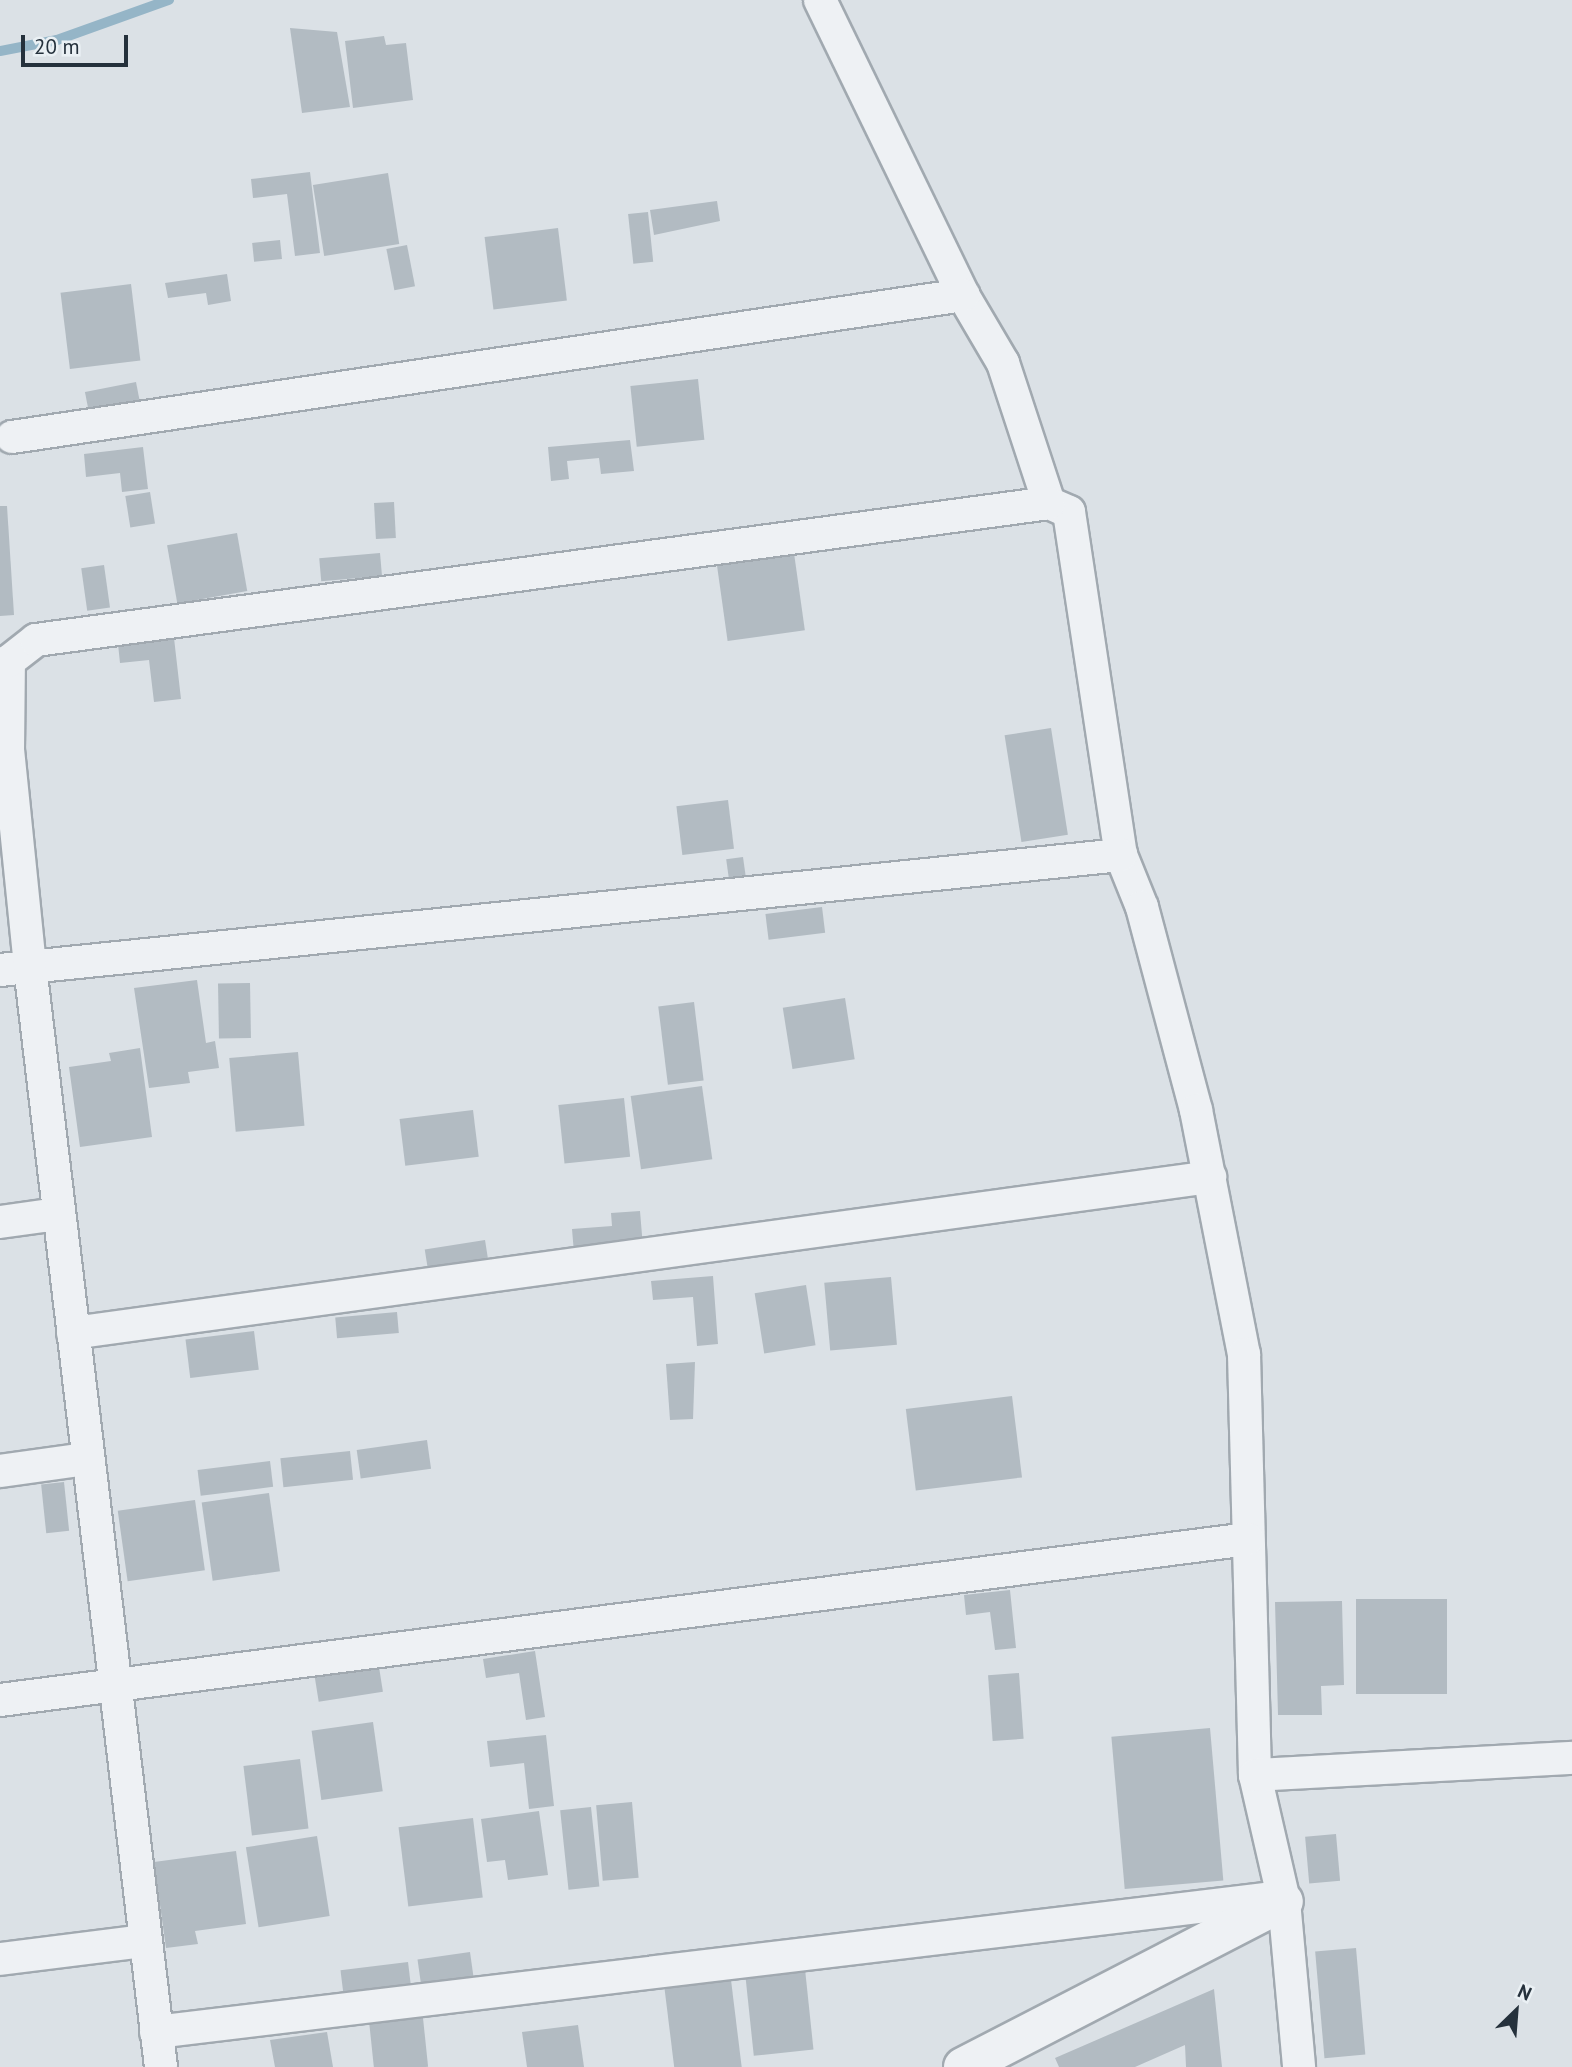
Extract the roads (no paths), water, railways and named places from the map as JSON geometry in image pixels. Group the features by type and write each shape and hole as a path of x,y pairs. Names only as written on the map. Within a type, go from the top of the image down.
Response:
{"street":[{"path":"820,0 963,295 1003,363 1049,503"},
{"path":"12,437 963,295"},
{"path":"161,2067 112,1684 58,1214 15,968 4,750 9,661 36,640 1049,503 1069,512 1121,855 1142,907 1210,1177 1244,1354 1255,1775 1284,1899 1299,2067"},
{"path":"15,968 1121,855"},
{"path":"73,1333 1210,1177"},
{"path":"0,1222 58,1214"},
{"path":"0,1471 87,1459"},
{"path":"0,1700 1248,1539"},
{"path":"1255,1775 1572,1758"},
{"path":"156,2032 1284,1899"},
{"path":"963,2067 1284,1899"},
{"path":"0,1959 145,1941"}],"waterway":[{"path":"0,51 57,40 169,0"}]}
